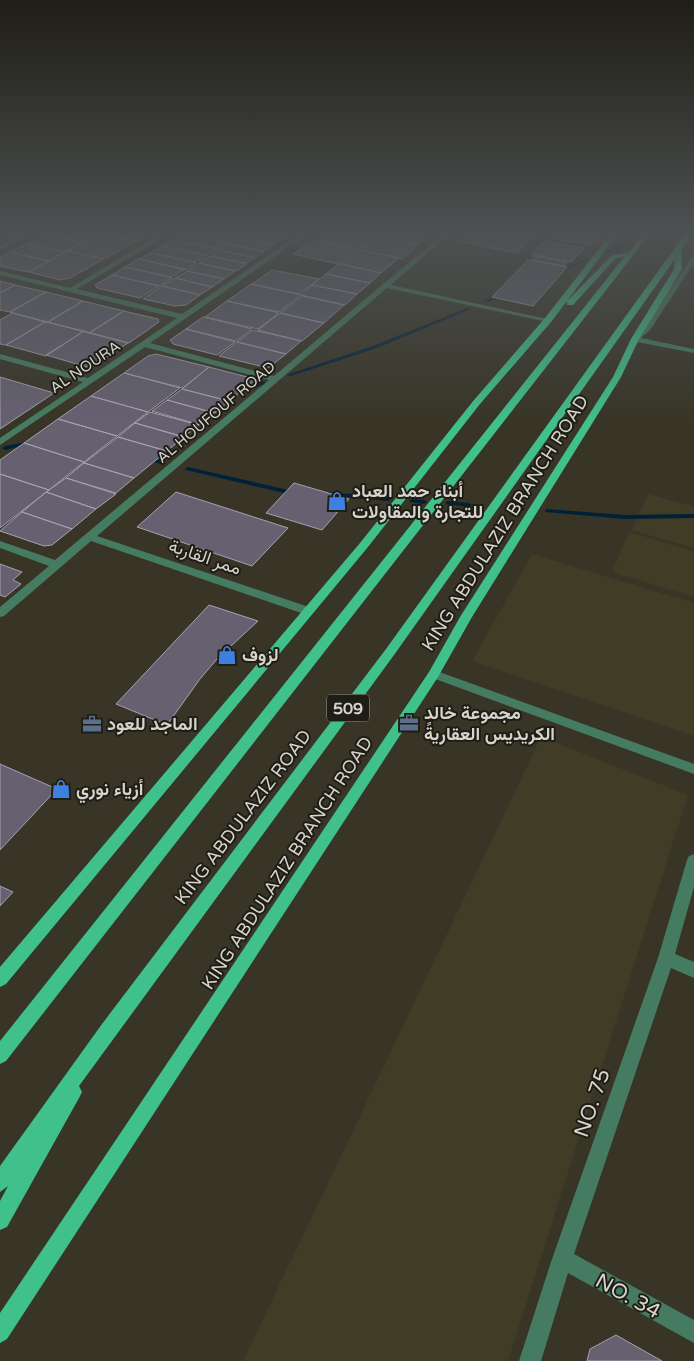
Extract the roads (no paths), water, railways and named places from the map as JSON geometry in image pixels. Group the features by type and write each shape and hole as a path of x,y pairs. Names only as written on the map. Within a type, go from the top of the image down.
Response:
{"main road":[{"path":"0,979 364,545 477,402 567,295"},
{"path":"549,318 561,312 578,295"},
{"path":"0,1055 599,295"},
{"name":"KING ABDULAZIZ ROAD","path":"0,1182 108,1030 390,652 647,295"},
{"name":"KING ABDULAZIZ BRANCH ROAD","path":"0,1332 434,674 466,618 617,377 635,339 662,295"},
{"path":"0,1043 38,1007"},
{"path":"0,1220 108,1030"}],"street":[{"path":"90,295 184,317"},
{"name":"AL NOURA","path":"0,442 217,295"},
{"name":"AL HOUFOUF ROAD","path":"0,613 376,295"},
{"path":"429,295 549,318"},
{"path":"635,339 647,328 669,295"},
{"path":"635,339 694,351"},
{"path":"143,344 276,379"},
{"path":"0,356 90,381"},
{"name":"ممر القاربة","path":"90,537 308,611"},
{"path":"0,544 57,565"},
{"path":"434,674 694,769"},
{"name":"NO. 75","path":"530,1361 562,1259 666,958 694,860"},
{"path":"666,958 694,970"},
{"name":"NO. 34","path":"562,1259 694,1332"}],"waterway":[{"path":"486,301 503,295"},
{"path":"289,375 375,347 469,309"},
{"path":"236,392 263,383"},
{"path":"5,448 31,443"},
{"path":"146,458 161,462"},
{"path":"188,469 284,491 296,492"},
{"path":"325,494 388,499"},
{"path":"412,501 424,502"},
{"path":"448,503 469,505"},
{"path":"547,511 625,517 694,516"}],"place":[{"name":"أبناء حمد العباد للتجارة والمقاولات","path":"337,501"},
{"name":"لزوف","path":"227,655"},
{"name":"مجموعة خالد الكريديس العقاريةً","path":"409,723"},
{"name":"الماجد للعود","path":"92,724"},
{"name":"أزياء نوري","path":"61,789"}]}
